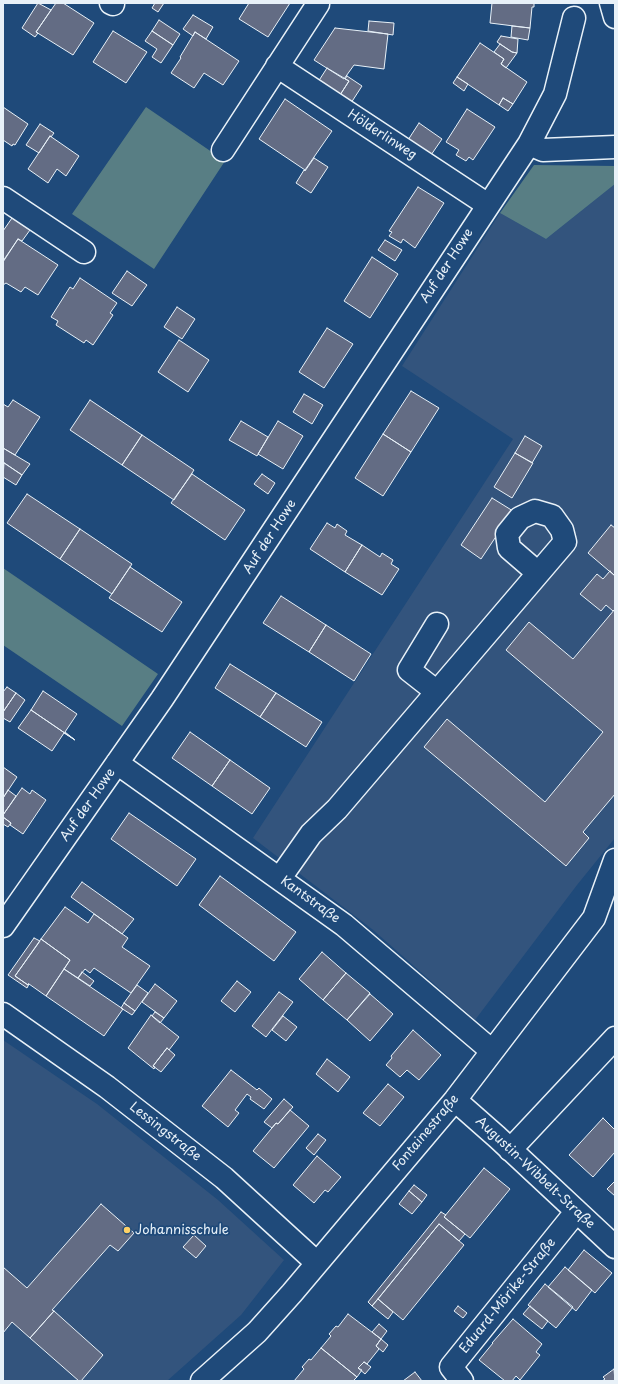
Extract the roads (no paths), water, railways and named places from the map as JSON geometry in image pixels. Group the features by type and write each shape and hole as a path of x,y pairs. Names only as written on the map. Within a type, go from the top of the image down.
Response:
{"street":[{"path":"610,3 615,17"},
{"path":"223,150 318,4"},
{"name":"Auf der Howe","path":"3,926 162,699 529,144 555,94 574,18"},
{"name":"Hölderlinweg","path":"278,66 488,204"},
{"path":"529,144 543,150 615,147"},
{"path":"3,198 84,252"},
{"path":"280,878 311,834 337,809 538,573"},
{"path":"437,624 408,670 437,692"},
{"name":"Kantstraße","path":"118,763 344,925 492,1051"},
{"name":"Fontainestraße","path":"202,1381 257,1332 292,1293 455,1100 594,918 610,894 615,860"},
{"name":"Lessingstraße","path":"3,1014 107,1086 224,1178 317,1263"},
{"path":"510,1150 615,1038"},
{"name":"Augustin-Wibbelt-Straße","path":"455,1100 615,1247"},
{"name":"Eduard-Mörike-Straße","path":"462,1381 451,1367 576,1212"}],"place":[{"name":"Johannisschule","path":"127,1230"}]}
